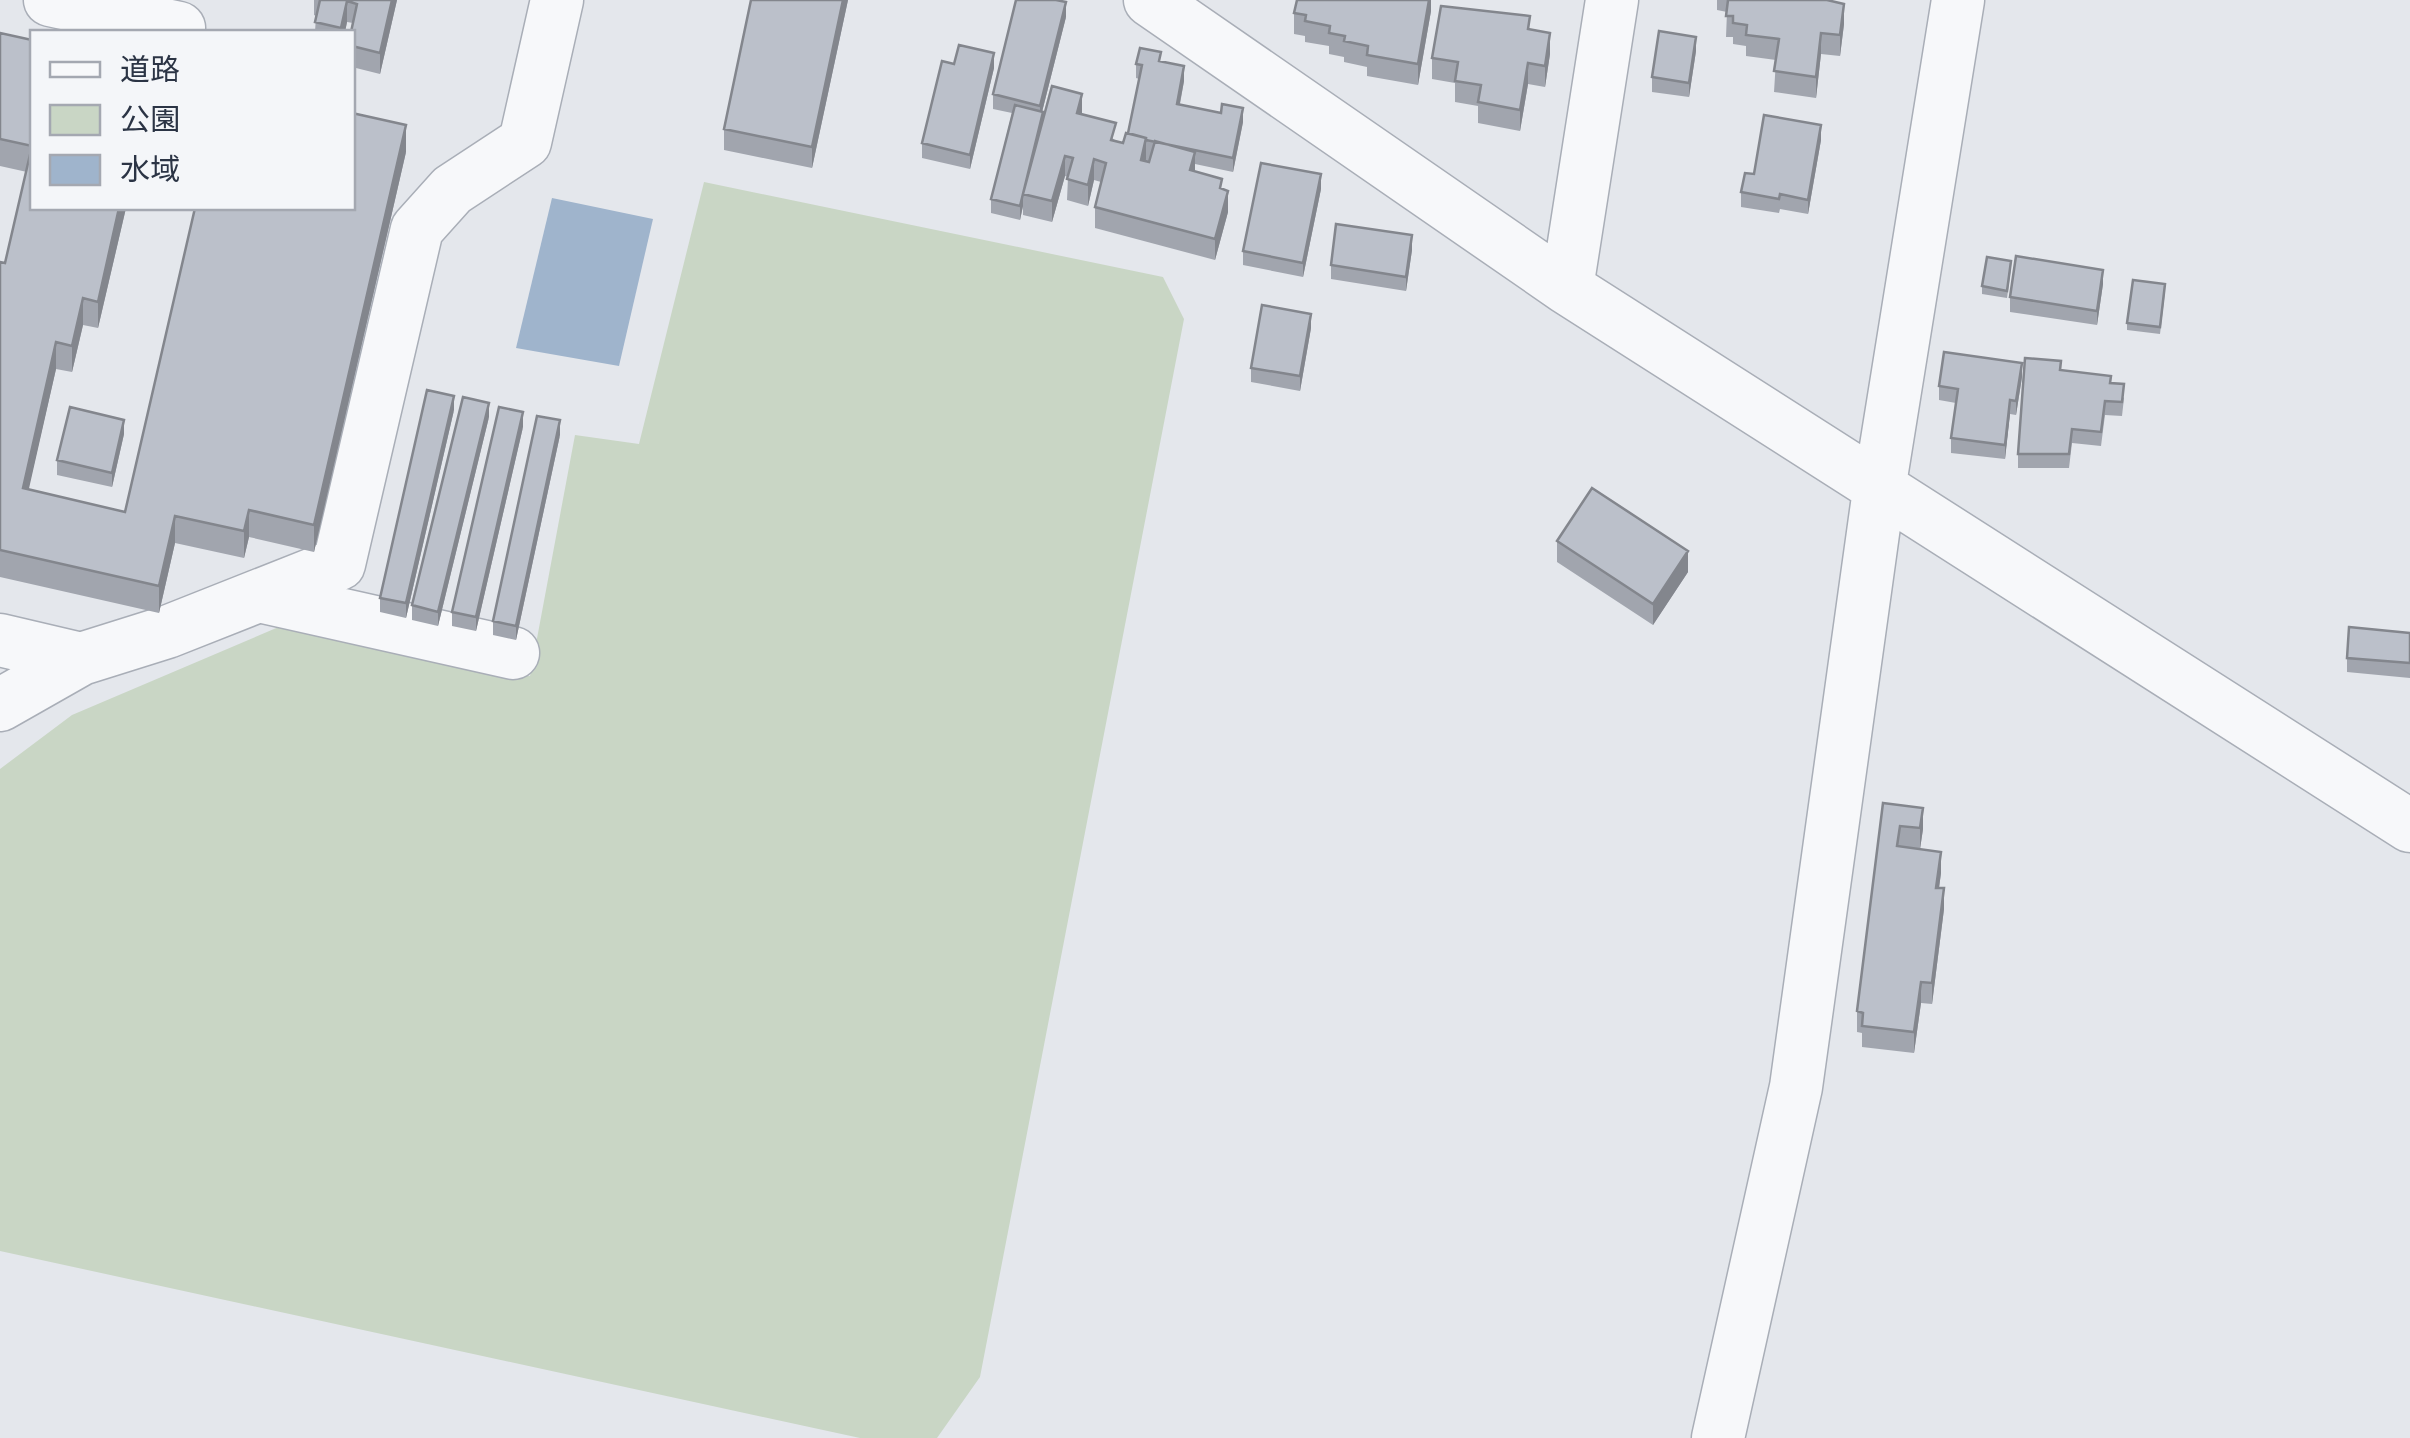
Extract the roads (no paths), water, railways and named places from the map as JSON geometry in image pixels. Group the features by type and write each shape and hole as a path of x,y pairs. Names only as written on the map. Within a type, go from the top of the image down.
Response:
{"street":[{"path":"50,0 179,28"},
{"path":"0,705 81,659 339,564 417,230 452,190 525,142 557,0"},
{"path":"1150,0 1566,288 2410,826"},
{"path":"1566,288 1612,0"},
{"path":"1718,1438 1796,1087 1879,490 1958,0"},
{"path":"258,596 513,653"},
{"path":"0,640 81,659"}],"water":[{"path":"552,198 653,219 619,366 516,348"}]}
